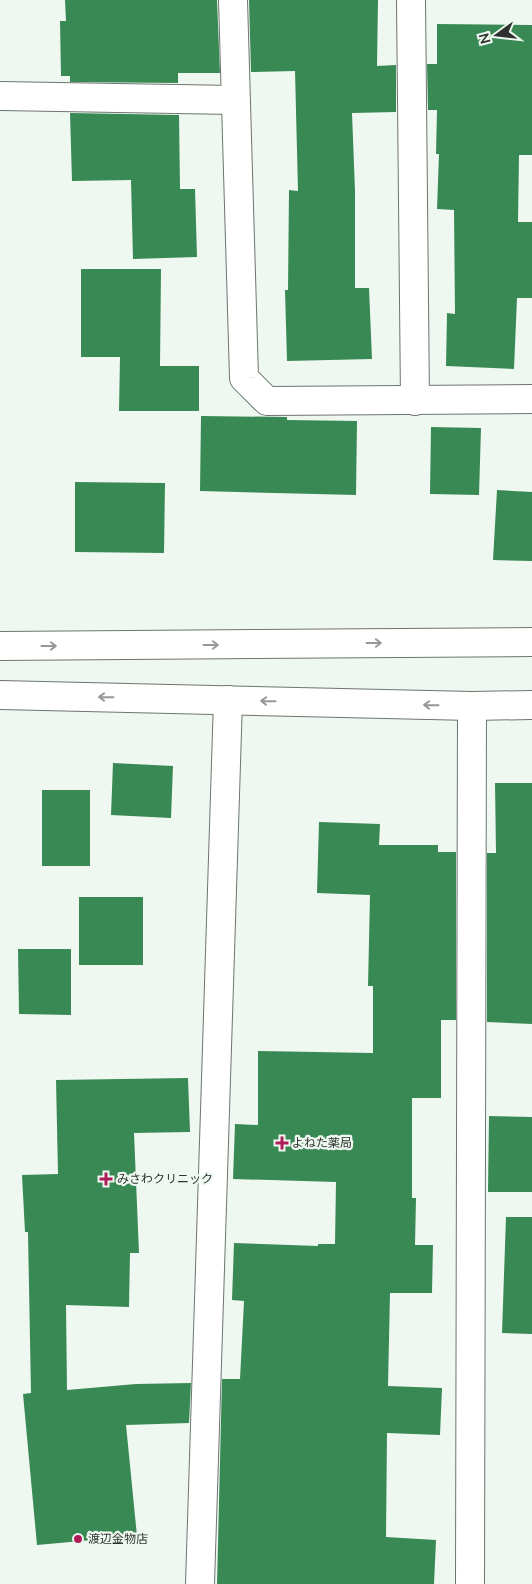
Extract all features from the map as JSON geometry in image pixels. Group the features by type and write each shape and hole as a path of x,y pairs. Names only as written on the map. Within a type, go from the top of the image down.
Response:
{"street":[{"path":"233,0 244,378 266,401 532,399"},
{"path":"412,0 415,401"},
{"path":"0,96 235,100"},
{"path":"0,646 532,642"},
{"path":"0,695 532,706"},
{"path":"200,1584 228,700"},
{"path":"470,1584 472,706"}],"building":[{"path":"65,0 217,0 220,73 178,73 178,83 70,82 70,76 61,76 60,21 66,21"},
{"path":"249,0 378,0 377,66 396,65 396,112 352,113 355,191 355,288 369,288 372,359 287,361 285,290 288,290 289,190 298,191 295,71 251,72"},
{"path":"437,24 532,25 532,155 519,155 518,222 532,222 532,298 517,298 514,369 446,366 447,313 455,314 454,210 437,209 439,154 436,154 437,110 428,110 427,64 437,64"},
{"path":"70,113 179,115 180,189 195,189 197,257 133,259 131,180 72,181"},
{"path":"81,269 161,269 160,366 199,366 199,411 119,411 120,357 81,357"},
{"path":"201,416 287,417 287,420 357,421 356,495 200,491"},
{"path":"431,427 481,428 479,495 430,494"},
{"path":"75,482 165,483 164,553 75,552"},
{"path":"497,490 532,492 532,561 493,560"},
{"path":"113,763 173,766 171,818 111,815"},
{"path":"495,783 532,783 532,1024 487,1022 487,853 496,853"},
{"path":"42,790 90,790 90,866 42,866"},
{"path":"319,822 380,824 379,845 438,845 438,852 456,852 456,1020 441,1020 441,1098 412,1098 412,1198 416,1198 415,1245 433,1245 432,1293 390,1293 388,1386 442,1388 440,1435 387,1433 386,1537 436,1540 434,1584 217,1584 222,1379 240,1379 244,1301 232,1300 234,1243 318,1246 318,1244 335,1244 336,1182 233,1179 235,1124 258,1125 258,1051 373,1053 373,986 368,986 370,895 317,893"},
{"path":"79,897 143,897 143,965 79,965"},
{"path":"18,949 71,949 71,1015 19,1014"},
{"path":"188,1078 190,1132 134,1133 139,1253 130,1253 129,1307 66,1305 67,1390 136,1384 191,1383 189,1423 126,1425 137,1536 37,1545 23,1394 31,1393 28,1232 25,1232 22,1175 58,1174 56,1080"},
{"path":"489,1116 532,1117 532,1192 488,1192"},
{"path":"506,1217 532,1217 532,1334 502,1333"}],"place":[{"name":"よねた薬局","path":"282,1143"},
{"name":"みさわクリニック","path":"106,1179"},
{"name":"渡辺金物店","path":"78,1539"}]}
